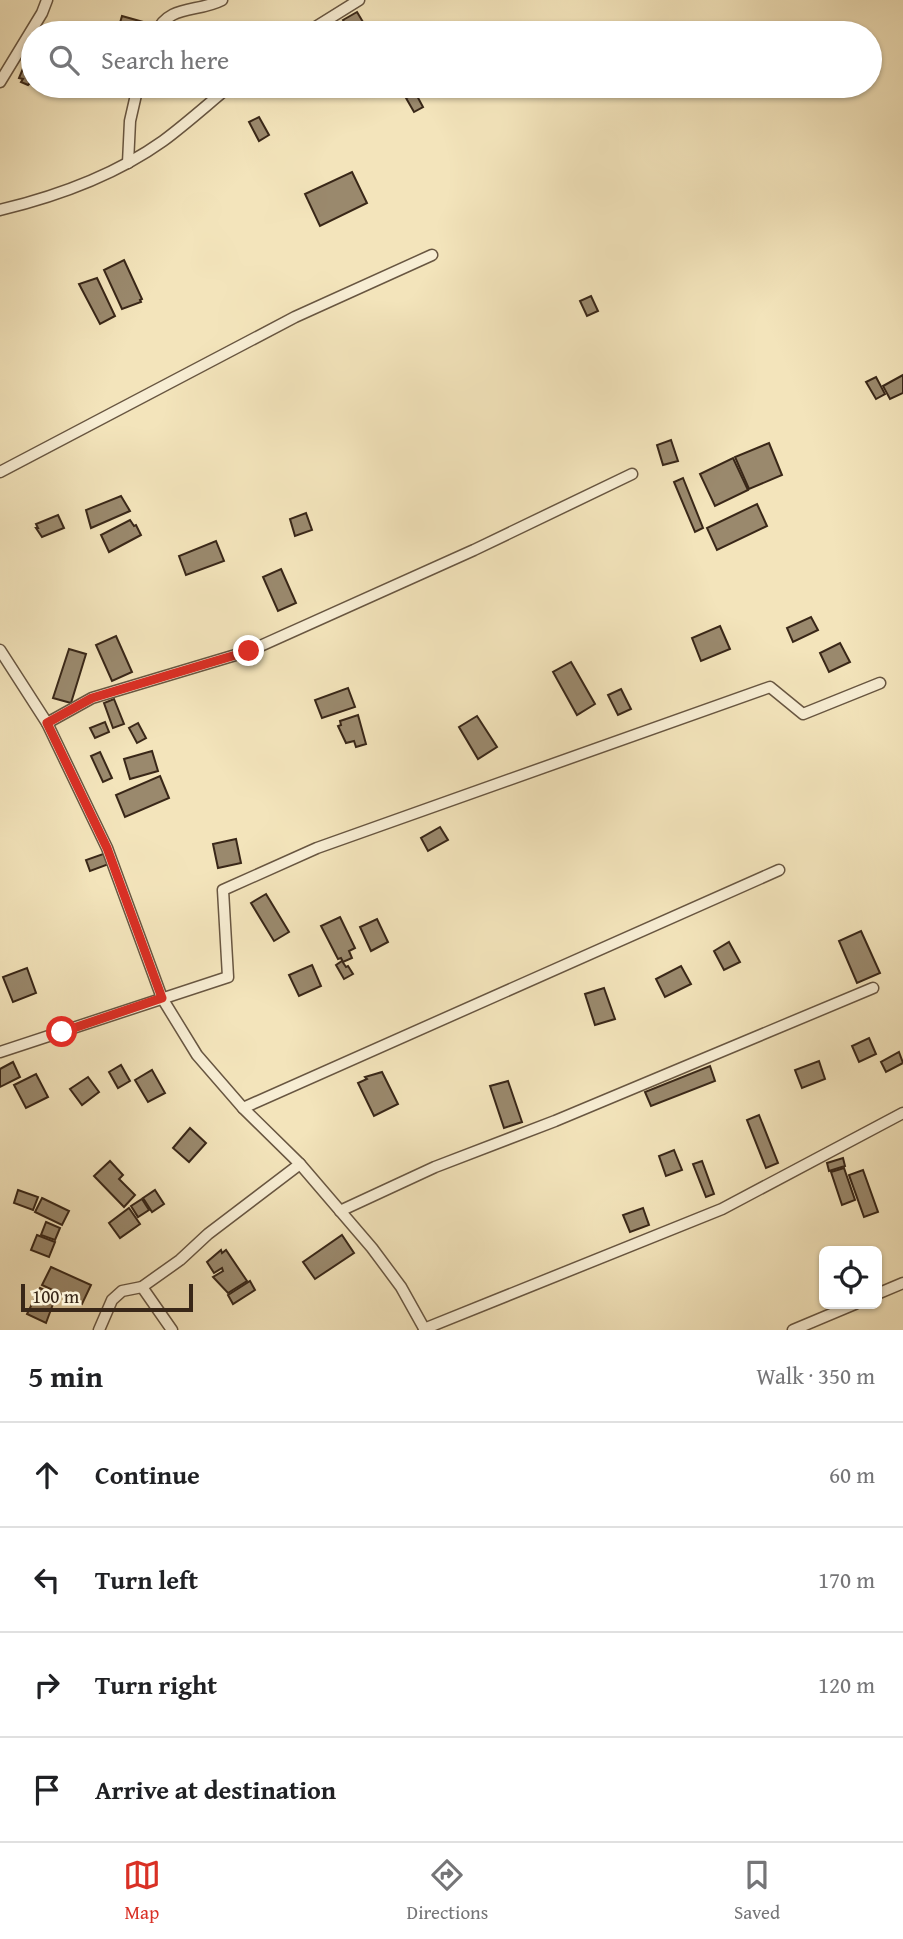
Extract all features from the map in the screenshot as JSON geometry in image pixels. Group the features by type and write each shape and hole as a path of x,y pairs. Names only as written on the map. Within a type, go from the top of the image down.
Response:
{"street":[{"path":"37,21 47,0"},
{"path":"163,21 177,12 211,6 222,0"},
{"path":"325,21 359,0"},
{"path":"0,82 21,48"},
{"path":"128,163 130,121 135,98"},
{"path":"0,210 94,181 163,141 215,98"},
{"path":"0,472 295,317 432,255"},
{"path":"47,723 92,698 249,651 474,550 632,474"},
{"path":"0,650 47,723 107,848 162,998 197,1055 243,1108 300,1164 372,1248 401,1287 424,1329 722,1209 903,1113"},
{"path":"0,1052 228,977 223,890 317,848 770,687 803,714 880,682"},
{"path":"243,1108 779,870"},
{"path":"340,1212 435,1167 555,1121 873,988"},
{"path":"99,1330 113,1300 122,1291 142,1287 180,1260 208,1234 300,1164"},
{"path":"882,1292 903,1283"},
{"path":"142,1287 172,1330"},
{"path":"793,1330 843,1309"}],"building":[{"path":"357,12 362,21 344,21"},
{"path":"122,16 140,21 121,21"},
{"path":"406,98 418,98 423,107 414,112"},
{"path":"259,117 269,135 259,141 249,122"},
{"path":"352,172 367,203 320,226 305,194"},
{"path":"124,260 142,299 141,302 122,309 104,270"},
{"path":"97,278 115,316 100,324 79,284"},
{"path":"591,296 598,311 587,316 580,301"},
{"path":"903,375 903,393 890,399 883,386"},
{"path":"876,377 885,394 876,399 866,382"},
{"path":"671,440 678,461 663,465 657,445"},
{"path":"769,443 782,475 749,489 735,457"},
{"path":"733,458 748,490 715,506 700,474"},
{"path":"683,478 703,528 695,532 674,482"},
{"path":"121,496 130,511 91,528 86,510"},
{"path":"757,504 767,526 717,550 707,528"},
{"path":"306,513 312,530 295,536 290,519"},
{"path":"58,515 64,528 42,537 36,524"},
{"path":"130,520 141,535 109,552 101,535"},
{"path":"216,541 224,561 186,575 179,556"},
{"path":"281,569 296,603 278,611 263,577"},
{"path":"811,617 818,630 793,642 787,628"},
{"path":"720,626 730,649 701,661 692,638"},
{"path":"116,636 132,672 112,681 96,645"},
{"path":"840,643 850,662 829,672 820,653"},
{"path":"69,649 86,654 71,703 53,698"},
{"path":"571,662 595,704 577,715 553,672"},
{"path":"348,688 355,707 322,718 315,700"},
{"path":"621,689 631,709 618,715 608,695"},
{"path":"114,699 124,724 113,728 104,703"},
{"path":"358,715 366,744 356,747 354,741 346,743 338,726 341,725 340,721"},
{"path":"477,716 497,747 478,759 459,727"},
{"path":"105,722 109,732 95,738 90,728"},
{"path":"138,723 146,738 137,743 129,728"},
{"path":"152,751 158,771 130,779 124,759"},
{"path":"100,752 112,778 103,782 91,756"},
{"path":"160,776 169,798 125,817 116,795"},
{"path":"440,827 448,840 428,851 421,838"},
{"path":"236,839 241,863 218,868 213,844"},
{"path":"106,853 109,864 90,871 86,860"},
{"path":"266,894 289,932 274,941 251,903"},
{"path":"340,917 355,948 349,951 352,958 343,962 341,958 338,959 321,926"},
{"path":"377,919 388,942 371,951 360,927"},
{"path":"861,931 880,973 857,983 839,941"},
{"path":"729,942 740,962 724,970 714,951"},
{"path":"342,961 353,974 344,979 336,965"},
{"path":"312,965 321,986 299,996 289,975"},
{"path":"681,966 691,984 665,997 656,979"},
{"path":"27,968 36,993 13,1002 3,977"},
{"path":"604,988 615,1019 595,1025 585,994"},
{"path":"869,1038 876,1054 859,1062 852,1046"},
{"path":"899,1052 903,1063 886,1072 881,1062"},
{"path":"819,1061 825,1079 802,1088 795,1070"},
{"path":"13,1062 20,1077 0,1087 0,1069"},
{"path":"121,1065 130,1081 118,1088 109,1072"},
{"path":"710,1066 715,1081 651,1106 645,1092"},
{"path":"152,1070 165,1093 148,1102 135,1080"},
{"path":"382,1072 398,1104 374,1116 358,1083 367,1079 365,1077"},
{"path":"36,1074 48,1097 26,1108 14,1085"},
{"path":"88,1077 99,1092 82,1105 70,1089"},
{"path":"508,1081 522,1122 504,1128 490,1086"},
{"path":"759,1115 778,1163 766,1168 747,1120"},
{"path":"190,1128 206,1143 189,1162 173,1148"},
{"path":"674,1150 682,1170 666,1176 659,1156"},
{"path":"843,1158 845,1166 829,1171 827,1163"},
{"path":"110,1161 123,1175 119,1179 135,1195 124,1207 94,1176"},
{"path":"702,1161 714,1194 706,1197 693,1164"},
{"path":"844,1168 855,1200 842,1205 831,1172"},
{"path":"863,1170 878,1212 864,1217 849,1175"},
{"path":"18,1190 38,1197 33,1210 14,1203"},
{"path":"155,1190 164,1204 152,1212 143,1198"},
{"path":"42,1198 69,1211 62,1225 35,1212"},
{"path":"142,1199 149,1210 138,1217 131,1206"},
{"path":"129,1208 140,1224 120,1238 109,1223"},
{"path":"643,1208 649,1225 630,1232 623,1215"},
{"path":"46,1222 60,1228 55,1240 41,1235"},
{"path":"37,1235 55,1242 49,1257 31,1250"},
{"path":"342,1235 354,1253 315,1279 303,1262"},
{"path":"221,1250 222,1253 226,1250 247,1281 228,1293 213,1277 223,1271 222,1268 214,1273 207,1262"},
{"path":"51,1267 91,1285 82,1304 42,1285"},
{"path":"250,1281 255,1290 233,1304 228,1295"},
{"path":"40,1288 56,1296 46,1323 27,1314"}],"route":[{"path":"62,1032 162,998 107,848 83,803 47,723 92,698 249,651"}]}
